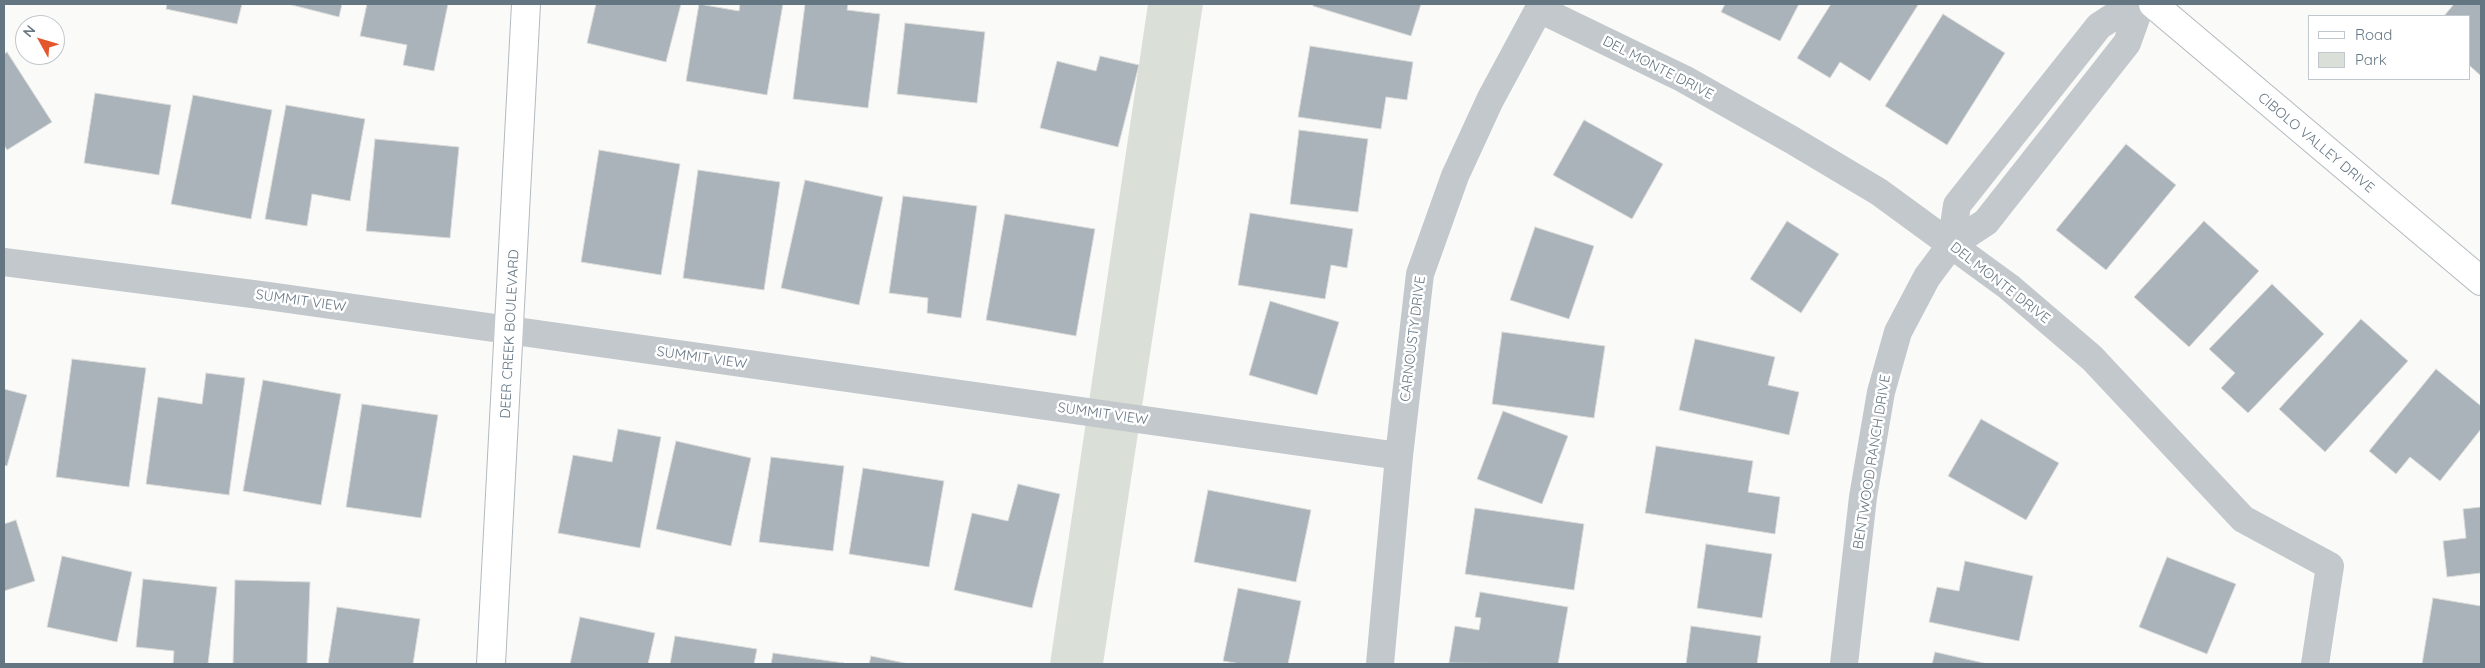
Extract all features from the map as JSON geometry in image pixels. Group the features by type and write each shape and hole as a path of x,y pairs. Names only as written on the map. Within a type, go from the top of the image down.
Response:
{"street":[{"name":"DEER CREEK BOULEVARD","path":"491,664 526,4"},
{"name":"BENTWOOD RANCH DRIVE","path":"1951,245 1957,205 2099,26 2133,4"},
{"name":"BENTWOOD RANCH DRIVE","path":"1844,664 1863,497 1881,392 1898,332 1927,277 1951,245 1986,222 2127,43 2142,4"},
{"name":"CIBOLO VALLEY DRIVE","path":"2153,4 2481,281"},
{"name":"DEL MONTE DRIVE","path":"1539,8 1684,79 1792,140 1879,192 2009,287 2092,358 2243,520 2330,566 2315,664"},
{"name":"CARNOUSTY DRIVE","path":"1380,664 1399,456 1420,274 1455,176 1490,100 1539,8"},
{"name":"SUMMIT VIEW","path":"4,262 268,296 1399,456"}],"green space":[{"path":"1148,4 1203,4 1103,664 1050,664"}],"building":[{"path":"167,4 242,4 237,24 166,9"},
{"path":"288,4 342,4 339,17"},
{"path":"367,4 448,4 434,71 403,65 407,45 360,36"},
{"path":"596,4 681,4 666,62 587,43"},
{"path":"699,4 739,11 740,4 783,4 767,95 686,81"},
{"path":"805,4 848,4 847,10 880,14 868,108 793,99"},
{"path":"1313,4 1421,4 1411,36 1313,6"},
{"path":"1725,4 1799,4 1780,41 1721,12"},
{"path":"1831,4 1918,5 1870,81 1840,62 1830,78 1797,58"},
{"path":"2454,4 2481,4 2481,76 2470,66 2470,15 2445,15"},
{"path":"1943,14 2005,53 1947,145 1885,106"},
{"path":"905,23 985,32 977,103 897,94"},
{"path":"1310,46 1413,62 1407,100 1386,97 1381,129 1298,117"},
{"path":"7,52 52,122 7,150 4,145 4,54"},
{"path":"1100,56 1139,65 1118,147 1040,128 1057,61 1096,71"},
{"path":"95,93 171,105 159,175 84,163"},
{"path":"193,95 272,110 251,219 171,204"},
{"path":"286,105 365,119 350,201 312,194 307,226 265,219"},
{"path":"1584,120 1663,164 1632,219 1553,175"},
{"path":"1299,130 1368,139 1358,212 1290,204"},
{"path":"375,139 459,147 450,238 366,231"},
{"path":"2126,144 2176,185 2106,270 2056,230"},
{"path":"599,150 680,164 661,275 581,262"},
{"path":"698,170 780,182 764,290 683,278"},
{"path":"805,180 883,197 859,305 781,288"},
{"path":"903,196 977,206 961,318 927,313 928,298 889,293"},
{"path":"1250,213 1353,229 1347,268 1331,265 1325,299 1238,285"},
{"path":"1005,214 1095,229 1076,336 986,320"},
{"path":"1787,221 1839,254 1801,313 1750,279"},
{"path":"2204,221 2259,271 2189,347 2134,297"},
{"path":"1535,227 1594,246 1569,319 1510,300"},
{"path":"2272,284 2324,334 2248,413 2221,388 2235,373 2209,349"},
{"path":"1270,301 1339,322 1317,395 1249,375"},
{"path":"2361,319 2408,361 2325,452 2279,409"},
{"path":"1502,332 1605,346 1594,418 1492,404"},
{"path":"1695,339 1775,357 1768,385 1799,392 1789,435 1679,410"},
{"path":"72,359 146,368 129,487 56,477"},
{"path":"2436,369 2481,406 2481,429 2440,481 2410,457 2396,474 2369,451"},
{"path":"206,373 245,378 229,495 146,484 158,397 202,404"},
{"path":"263,380 341,394 321,505 243,491"},
{"path":"4,389 27,395 7,466 4,465"},
{"path":"362,404 438,415 421,518 346,507"},
{"path":"1503,411 1568,436 1542,504 1477,479"},
{"path":"1981,419 2059,463 2026,520 1948,476"},
{"path":"618,429 661,437 640,548 558,533 573,455 612,462"},
{"path":"676,441 751,458 731,546 656,529"},
{"path":"1656,446 1753,461 1748,492 1780,497 1775,534 1645,513"},
{"path":"771,457 844,466 833,551 759,542"},
{"path":"863,468 944,481 929,567 849,554"},
{"path":"1018,484 1060,494 1032,608 954,590 972,513 1008,521"},
{"path":"1208,490 1311,510 1296,582 1194,562"},
{"path":"2481,507 2481,573 2447,577 2443,541 2466,538 2463,509"},
{"path":"1475,508 1584,524 1574,590 1465,574"},
{"path":"16,520 35,581 4,591 4,524"},
{"path":"1706,544 1772,554 1762,618 1697,608"},
{"path":"62,556 132,572 117,642 47,627"},
{"path":"2167,557 2236,584 2207,654 2139,627"},
{"path":"1965,561 2033,576 2019,641 1929,622 1937,587 1959,591"},
{"path":"143,579 217,587 208,664 173,664 174,651 136,647"},
{"path":"235,580 310,582 307,664 233,664"},
{"path":"1238,588 1301,601 1288,664 1241,664 1223,661"},
{"path":"1480,592 1568,607 1558,664 1449,663 1455,626 1479,630 1481,618 1475,617"},
{"path":"2433,598 2481,606 2481,664 2422,664"},
{"path":"337,607 420,619 413,664 328,664"},
{"path":"580,617 655,633 648,664 570,664"},
{"path":"1691,626 1761,636 1757,664 1686,664"},
{"path":"675,636 757,649 754,664 670,664"},
{"path":"1935,652 1988,664 1932,664"},
{"path":"773,653 844,663 844,664 771,664"},
{"path":"871,656 909,664 869,664"}]}
